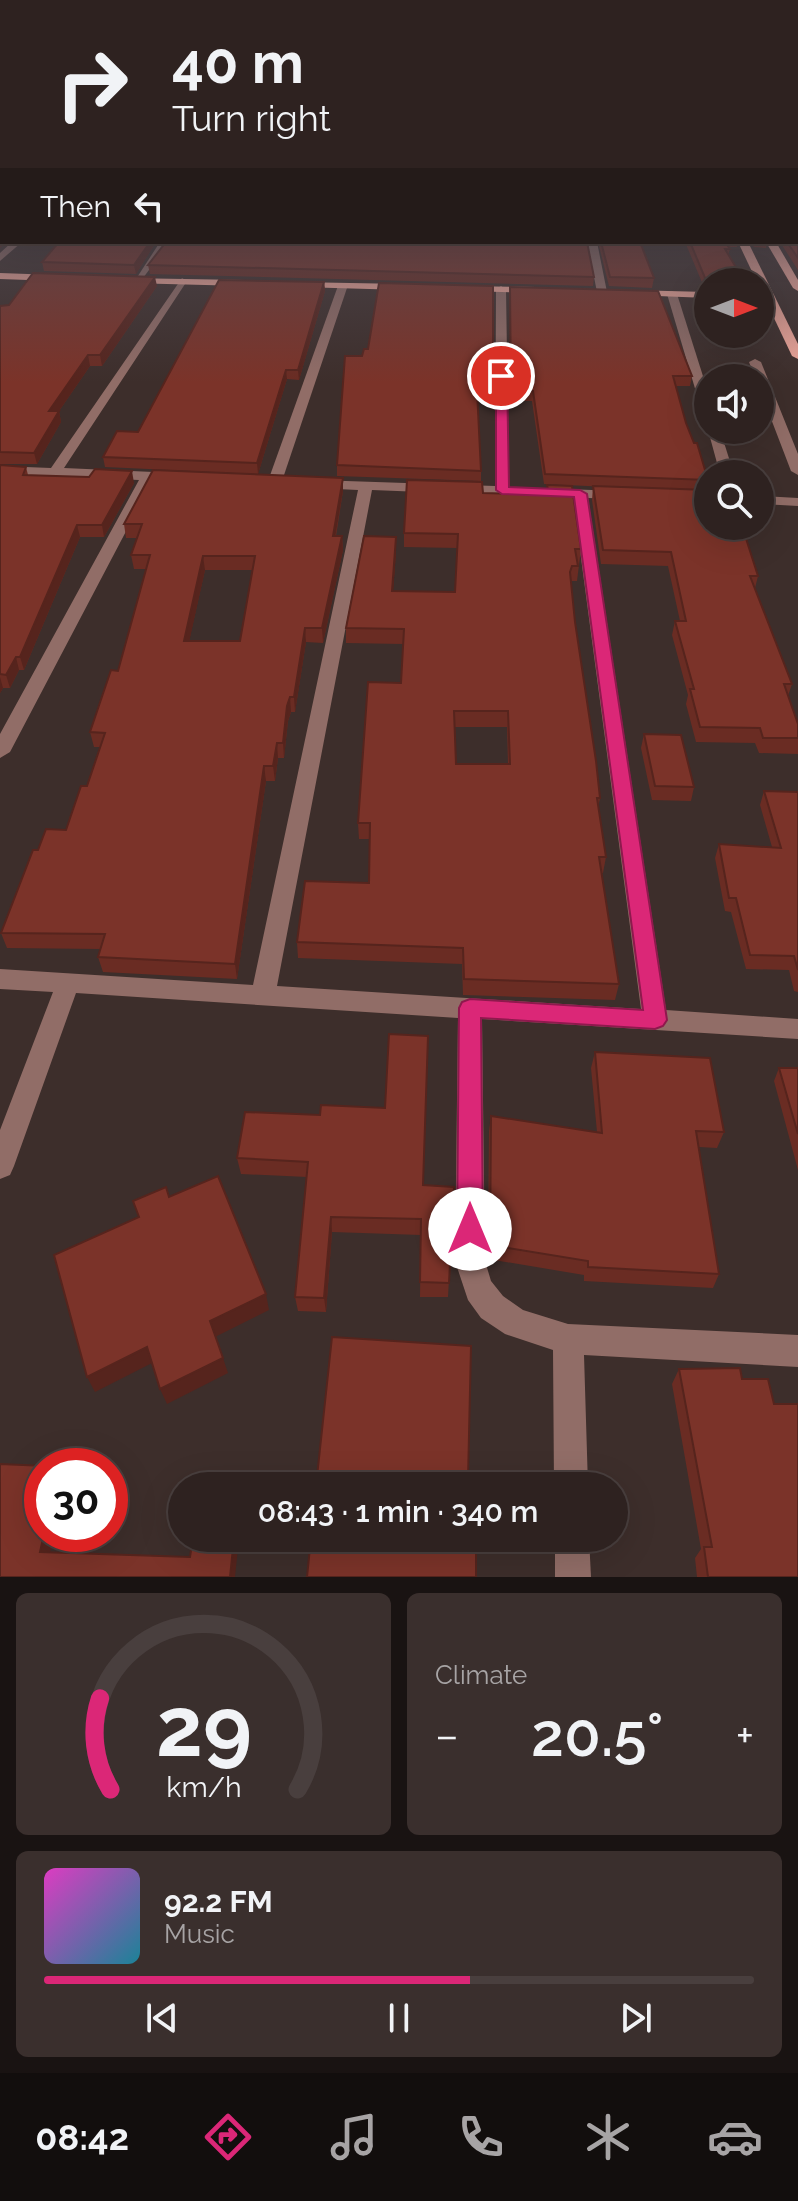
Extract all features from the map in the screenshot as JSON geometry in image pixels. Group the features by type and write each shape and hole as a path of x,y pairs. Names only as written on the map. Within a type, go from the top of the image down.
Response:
{"main road":[{"path":"744,244 779,290 798,298"},
{"path":"771,244 779,290 798,356"},
{"path":"0,276 76,278"},
{"path":"121,280 255,283"},
{"path":"284,283 422,287"},
{"path":"453,288 544,290"},
{"path":"588,291 694,295"}],"street":[{"path":"0,258 15,244"},
{"path":"137,280 164,244"},
{"path":"592,244 602,292"},
{"path":"55,472 182,281"},
{"path":"290,482 343,285"},
{"path":"501,289 502,490"},
{"path":"672,294 694,366"},
{"path":"755,362 798,471"},
{"path":"0,470 196,478"},
{"path":"0,752 148,476"},
{"path":"259,480 366,487 628,495"},
{"path":"263,995 366,487"},
{"path":"580,494 655,1020"},
{"path":"774,501 798,502"},
{"path":"0,979 798,1029"},
{"path":"0,1166 68,983"},
{"path":"470,1008 470,1261 479,1289 492,1307 516,1323 568,1339 798,1351"},
{"path":"568,1339 571,1472"},
{"path":"572,1552 573,1577"}],"building":[{"path":"57,244 149,244 134,265 42,262"},
{"path":"164,244 587,244 594,277 148,265"},
{"path":"602,244 641,244 654,278 610,277"},
{"path":"691,244 726,244 730,249 725,249 736,268 701,268"},
{"path":"788,244 798,244 798,258"},
{"path":"33,273 155,277 100,355 88,355 49,411 59,411 34,453 0,452 0,306 9,305"},
{"path":"219,280 324,282 298,370 286,370 257,463 103,457 117,431 138,432"},
{"path":"379,283 493,286 493,391 477,390 481,471 337,465 345,356 362,356 364,349 368,349"},
{"path":"510,287 658,291 692,376 673,376 686,423 702,460 694,460 694,479 545,474 533,391 511,391"},
{"path":"0,465 26,467 23,475 89,477 95,469 132,471 102,525 77,525 20,657 16,657 6,675 0,674"},
{"path":"153,470 343,478 333,536 342,536 322,628 305,628 294,697 290,697 287,706 283,743 277,743 273,766 264,766 235,964 98,957 105,934 1,933 33,850 38,850 46,829 66,830 81,786 87,786 105,733 90,732 111,670 118,671 150,555 131,555 142,524 124,524","holes":["203,556 255,556 240,641 184,641"]},
{"path":"407,480 482,482 483,493 549,495 547,485 572,486 581,549 575,549 578,566 572,566 570,572 606,857 599,857 619,984 464,979 463,948 297,942 305,881 369,883 370,823 358,823 368,682 401,683 404,629 346,628 364,536 396,537 392,591 455,592 458,534 404,533","holes":["454,711 508,711 510,764 456,764"]},
{"path":"593,486 694,490 694,540 746,540 758,576 750,576 792,684 784,684 798,724 798,738 763,738 760,728 700,727 690,689 694,689 675,621 686,621 671,552 603,550"},
{"path":"644,734 681,735 694,787 655,786"},
{"path":"764,791 798,792 798,970 794,956 750,955 736,898 729,898 719,844 781,848"},
{"path":"389,1034 428,1036 423,1185 454,1187 449,1283 420,1282 421,1219 331,1217 324,1298 295,1297 308,1162 237,1158 245,1112 320,1115 321,1105 385,1108"},
{"path":"595,1052 710,1058 724,1132 696,1131 719,1274 588,1267 588,1261 490,1245 491,1116 602,1133"},
{"path":"779,1068 798,1068 798,1134"},
{"path":"218,1176 266,1294 210,1321 223,1358 160,1389 147,1347 87,1377 54,1255 139,1217 133,1201 166,1187 169,1197"},
{"path":"332,1337 471,1346 468,1472 318,1472"},
{"path":"740,1368 742,1379 768,1379 774,1404 798,1404 798,1577 708,1577 704,1547 712,1547 679,1369"},
{"path":"0,1464 24,1465 24,1552 190,1557 191,1552 233,1552 230,1577 0,1577"},
{"path":"310,1552 476,1552 476,1577 307,1577"}],"route":[{"path":"470,1229 470,1008 655,1020 580,494 502,490 501,376"}]}
